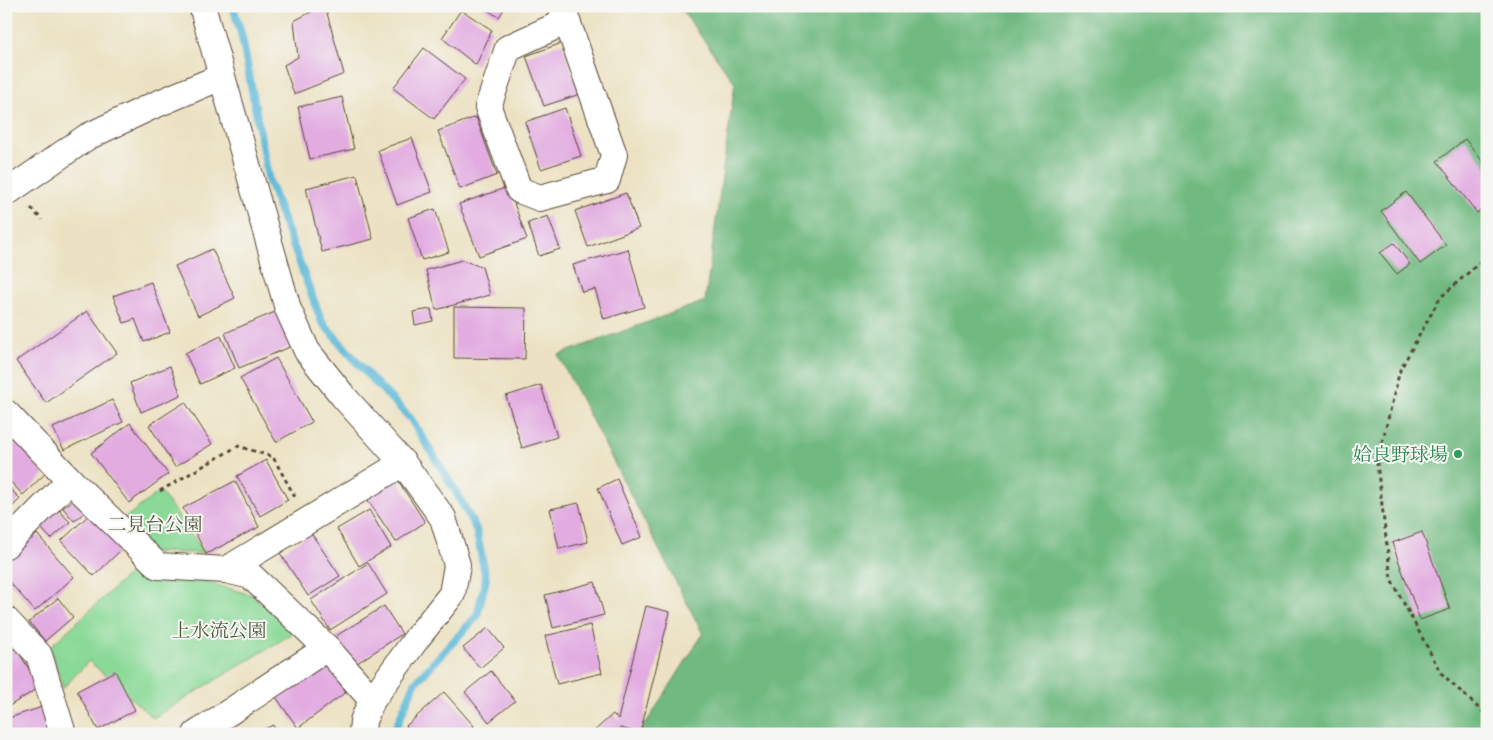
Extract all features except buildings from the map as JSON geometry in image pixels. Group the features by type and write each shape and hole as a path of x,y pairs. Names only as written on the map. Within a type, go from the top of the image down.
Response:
{"street":[{"path":"202,6 288,309 307,351 343,396 403,462 443,518 457,565 452,594 372,700 363,721 362,734"},
{"path":"564,13 614,154 607,180 540,198 518,190 488,107 508,48 564,13"},
{"path":"6,193 88,137 150,107 221,77"},
{"path":"6,412 70,480 158,566 226,570 251,576 326,648 372,700"},
{"path":"226,570 403,462"},
{"path":"6,545 70,480"},
{"path":"6,620 39,655 63,734"},
{"path":"196,734 326,648"}],"path":[{"path":"1487,256 1440,298 1400,370 1377,464 1391,579 1441,674 1487,716"},
{"path":"160,490 238,446 273,457 308,521"}],"green space":[{"path":"679,6 1487,6 1487,734 639,734 703,634 558,355 705,301 735,83"},
{"name":"二見台公園","path":"160,491 205,553 150,552 120,522"},
{"name":"上水流公園","path":"141,563 252,595 295,632 153,718 89,661 63,688 50,647"}],"waterway":[{"path":"233,6 242,37 269,182 322,322 370,377 411,419 456,492 476,529 486,579 477,616 415,683 393,734"}],"place":[{"name":"姶良野球場","path":"1458,454"}]}
